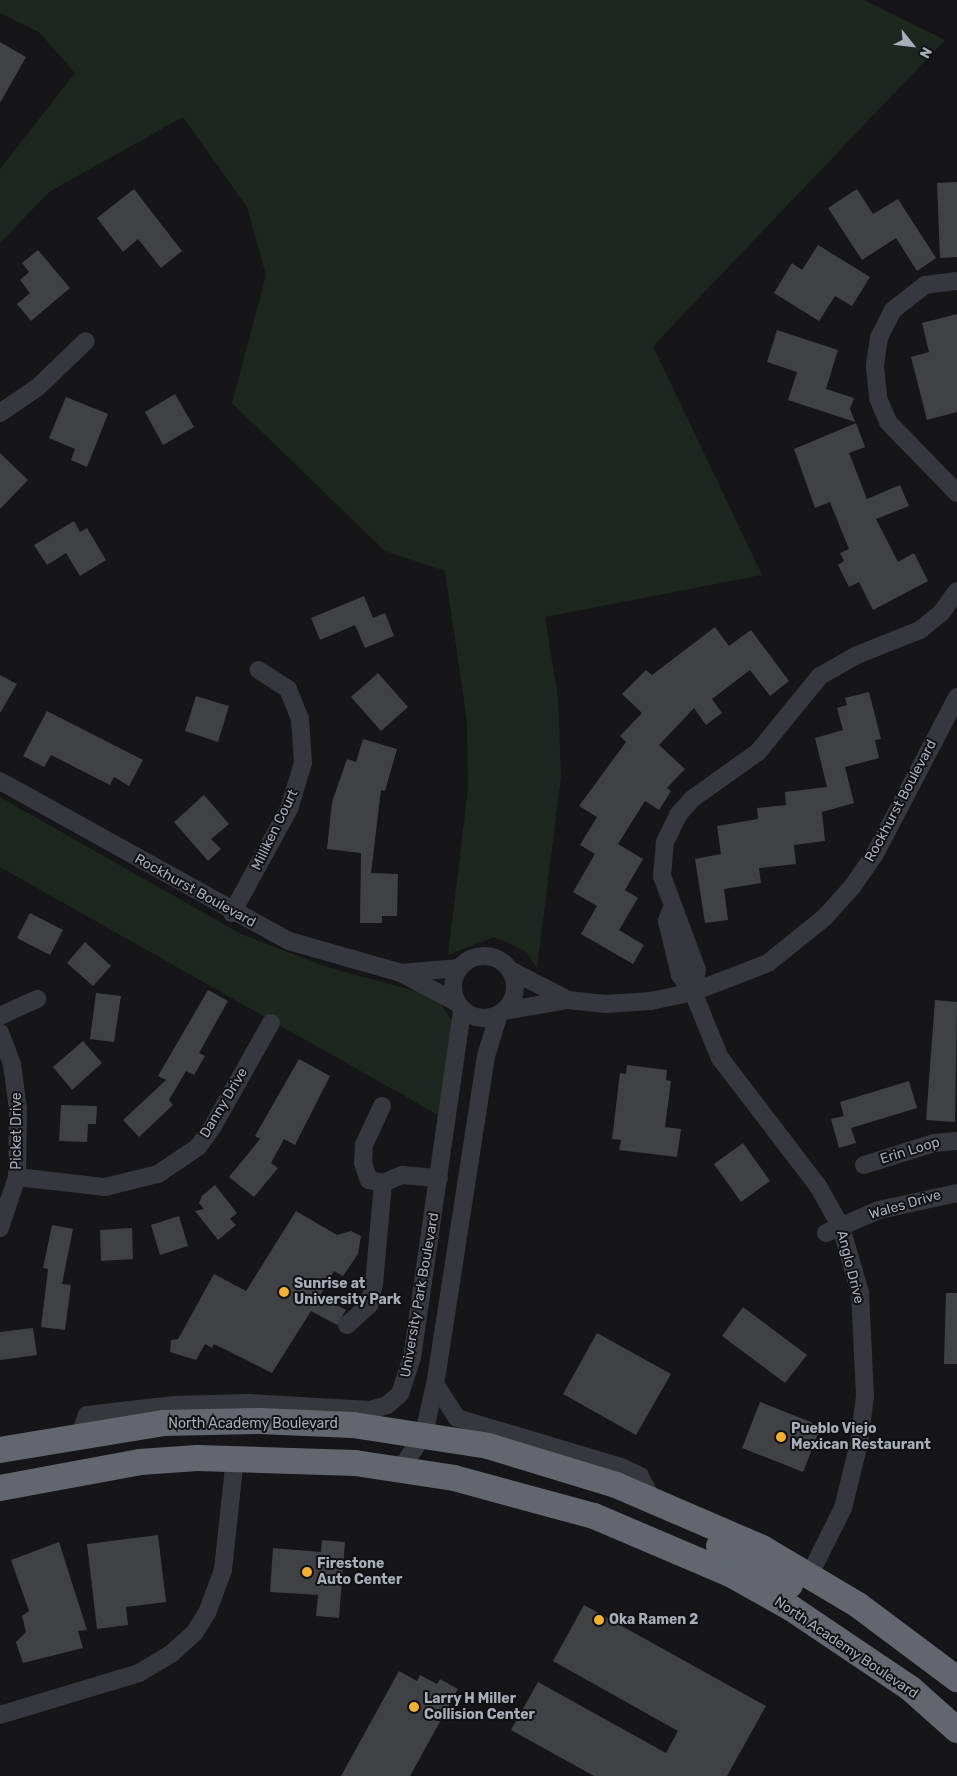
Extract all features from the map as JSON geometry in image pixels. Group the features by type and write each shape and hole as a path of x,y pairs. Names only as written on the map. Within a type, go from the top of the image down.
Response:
{"highway":[{"name":"North Academy Boulevard","path":"0,1450 81,1433 163,1423 259,1421 353,1424 424,1434 566,1467 651,1498 762,1548 858,1605 957,1679"},
{"name":"North Academy Boulevard","path":"0,1488 140,1462 235,1458 400,1470 454,1478 594,1516 665,1543 791,1608 911,1689 957,1730"},
{"path":"594,1516 618,1504 639,1510 731,1552 828,1608 842,1611 858,1605"}],"street":[{"path":"957,281 925,285 893,310 879,337 875,367 878,398 888,422 957,493"},
{"path":"0,414 38,387 86,341"},
{"path":"693,992 697,970 680,916 671,910 662,857 670,829 692,799 758,752 820,676 857,655 920,630 957,591"},
{"name":"Milliken Court","path":"232,913 289,809 303,763 300,719 288,689 259,670"},
{"name":"Rockhurst Boulevard","path":"501,1012 568,1000 606,1004 693,992 768,963 824,918 875,854 957,697"},
{"name":"Rockhurst Boulevard","path":"0,782 232,913 321,953 401,973 459,1006"},
{"path":"482,955 493,956 510,970 515,989 501,1012 480,1018 459,1006 453,982 459,968 482,955"},
{"name":"Rockhurst Boulevard","path":"401,973 459,968"},
{"name":"Rockhurst Boulevard","path":"510,970 568,1000"},
{"name":"Anglo Drive","path":"693,992 720,1058 818,1186 860,1293 863,1417 842,1508 809,1576"},
{"path":"0,1016 37,999"},
{"name":"University Park Boulevard","path":"81,1433 87,1415 174,1405 249,1403 370,1410 387,1405 400,1394 408,1375 439,1178 459,1006"},
{"name":"University Park Boulevard","path":"400,1470 424,1434 435,1384 486,1056 501,1012"},
{"name":"Danny Drive","path":"17,1177 104,1187 158,1174 198,1147 271,1024"},
{"name":"Picket Drive","path":"0,1033 17,1086 17,1177 0,1228"},
{"path":"382,1106 364,1145 363,1163 369,1180 383,1184 402,1175 439,1178"},
{"name":"Erin Loop","path":"864,1165 934,1143 957,1141"},
{"path":"347,1325 369,1305 374,1284 383,1184"},
{"name":"Wales Drive","path":"834,1230 887,1207 957,1193"},
{"path":"435,1384 457,1418 621,1467 640,1476 651,1498"},
{"path":"0,1715 139,1673 172,1653 194,1632 207,1613 223,1570 235,1458"}],"shaded area":[{"path":"0,0 864,0 945,40 653,346 762,575 545,617 558,698 561,777 537,968 525,951 494,937 448,955 468,789 467,721 445,571 385,551 232,403 266,275 247,207 183,117 49,192 0,243 0,169 75,73 39,32 0,13"},
{"path":"0,797 241,934 327,967 437,997 453,1023 440,1116 0,867"}],"building":[{"path":"0,42 26,57 0,103"},
{"path":"957,182 957,257 940,258 937,183"},
{"path":"134,189 182,251 161,268 138,239 123,252 97,218"},
{"path":"857,189 873,214 898,199 936,258 917,271 896,238 862,260 828,208"},
{"path":"818,245 870,277 852,306 835,296 819,321 774,293 792,263 802,270"},
{"path":"38,250 70,288 31,321 17,304 30,293 20,280 29,272 22,263"},
{"path":"957,314 957,412 927,420 911,357 929,352 922,323"},
{"path":"777,330 838,350 826,389 854,398 850,409 855,422 788,400 797,372 767,362"},
{"path":"175,394 194,427 163,445 145,412"},
{"path":"66,397 108,414 87,467 71,460 75,449 49,438"},
{"path":"856,423 865,447 849,453 867,499 900,485 909,506 876,519 898,562 914,553 928,581 873,610 859,582 849,587 838,565 844,561 840,553 849,549 830,502 815,508 794,449"},
{"path":"0,453 28,480 0,509"},
{"path":"74,521 80,532 87,528 106,560 80,576 66,553 47,565 34,545"},
{"path":"364,596 373,618 385,613 394,636 365,648 355,625 320,640 311,618"},
{"path":"715,627 729,646 751,630 789,681 770,696 750,670 712,699 722,713 706,725 694,708 659,745 685,769 667,788 671,791 659,810 645,801 618,844 643,859 625,890 638,898 619,930 644,945 633,964 581,934 597,906 573,892 595,854 580,845 597,817 579,806 626,742 620,736 642,713 622,694 646,670 652,675"},
{"path":"378,673 408,707 381,731 351,697"},
{"path":"0,675 17,684 0,713"},
{"path":"869,692 881,739 875,740 879,758 845,767 854,803 822,812 825,841 794,845 796,864 759,868 761,883 724,889 728,920 705,923 695,859 721,854 717,826 758,819 757,808 786,805 785,792 827,787 815,738 843,730 837,708 847,705 845,698"},
{"path":"196,696 229,706 218,742 185,731"},
{"path":"47,711 143,760 129,786 114,777 110,785 51,755 44,767 23,756"},
{"path":"363,739 397,749 385,791 381,790 371,873 398,874 397,916 382,916 382,923 360,923 361,853 327,849 332,802 347,759 356,762"},
{"path":"204,795 229,824 211,839 221,849 208,861 174,822"},
{"path":"30,913 63,930 50,955 17,938"},
{"path":"85,942 111,966 93,986 67,963"},
{"path":"208,990 228,1001 199,1053 205,1056 194,1075 186,1071 169,1100 173,1105 139,1137 123,1120 166,1080 158,1076"},
{"path":"96,993 121,996 114,1042 90,1039"},
{"path":"935,1000 957,1002 955,1122 926,1120"},
{"path":"83,1041 102,1063 72,1090 53,1067"},
{"path":"299,1059 330,1076 295,1145 284,1139 271,1163 278,1168 254,1197 229,1177 260,1139 255,1136"},
{"path":"627,1065 667,1070 666,1080 671,1081 665,1127 681,1129 677,1157 619,1150 621,1140 612,1139 620,1073 626,1074"},
{"path":"909,1081 917,1108 851,1128 856,1143 839,1148 831,1119 844,1116 840,1102"},
{"path":"61,1105 97,1106 96,1124 88,1124 87,1142 59,1141"},
{"path":"743,1143 770,1181 741,1202 714,1164"},
{"path":"215,1185 237,1213 230,1219 236,1225 218,1240 195,1211 204,1209 199,1203 202,1196"},
{"name":"Sunrise at University Park","path":"296,1211 337,1235 351,1231 361,1236 358,1254 343,1276 334,1271 320,1296 346,1310 337,1325 311,1311 272,1373 214,1344 212,1348 205,1344 196,1360 170,1352 171,1340 178,1339 214,1274 246,1291"},
{"path":"179,1216 188,1246 160,1255 151,1225"},
{"path":"52,1225 73,1229 62,1284 71,1285 65,1330 41,1327 48,1269 43,1268"},
{"path":"132,1228 133,1259 101,1261 100,1230"},
{"path":"946,1293 957,1293 957,1364 944,1364"},
{"path":"743,1307 807,1355 785,1383 722,1336"},
{"path":"33,1328 37,1355 0,1360 0,1332"},
{"path":"597,1333 671,1374 636,1435 563,1394"},
{"name":"Pueblo Viejo Mexican Restaurant","path":"760,1402 821,1426 803,1472 742,1448"},
{"path":"158,1535 166,1602 126,1607 128,1625 97,1629 87,1544"},
{"name":"Firestone Auto Center","path":"322,1540 345,1542 339,1618 316,1616 318,1595 270,1592 273,1548 321,1552"},
{"path":"59,1542 87,1630 78,1631 83,1648 23,1663 16,1642 26,1632 22,1616 29,1611 11,1560"},
{"path":"584,1605 766,1706 727,1776 594,1776 511,1730 538,1682 666,1753 678,1731 553,1661"},
{"name":"Larry H Miller Collision Center","path":"399,1671 417,1681 420,1675 437,1684 440,1679 458,1689 410,1776 341,1776"}],"place":[{"name":"Sunrise at University Park","path":"284,1292"},
{"name":"Pueblo Viejo Mexican Restaurant","path":"781,1437"},
{"name":"Firestone Auto Center","path":"307,1572"},
{"name":"Oka Ramen 2","path":"599,1620"},
{"name":"Larry H Miller Collision Center","path":"414,1707"}]}
